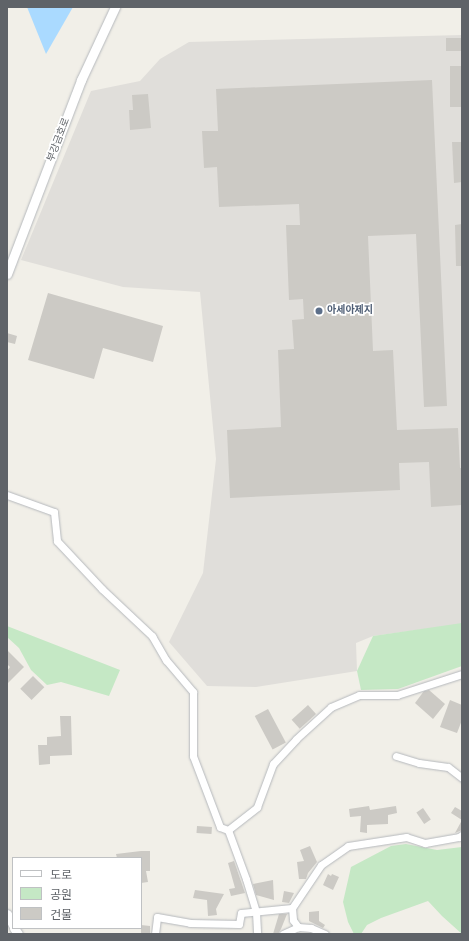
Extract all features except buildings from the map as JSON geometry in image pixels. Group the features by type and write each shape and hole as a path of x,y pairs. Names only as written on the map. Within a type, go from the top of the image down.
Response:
{"street":[{"name":"부강금호로","path":"7,274 81,80 115,7"},
{"path":"7,495 54,512 57,541 102,589 152,636 166,660 193,692 193,756 220,828 228,830"},
{"path":"228,830 257,807 273,764 296,738 331,708 359,695 397,695 462,674"},
{"path":"396,756 419,763 448,767 462,778"},
{"path":"228,830 256,912 257,934"},
{"path":"298,927 293,920 292,908 321,865 348,846 406,838 425,843 459,837 462,835"},
{"path":"155,934 157,917 190,923 239,924 241,913 292,908"},
{"path":"7,914 12,923"},
{"path":"283,934 298,927 311,928 325,934"}],"shaded area":[{"name":"아세아제지","path":"462,35 462,624 373,636 356,643 357,671 256,687 207,686 169,642 203,573 216,459 200,292 123,287 21,260 91,91 140,81 160,59 189,42"}],"green space":[{"path":"462,623 462,666 398,689 361,690 357,671 373,636"},
{"path":"7,626 120,670 109,696 61,682 47,685 31,670 19,648 7,637"},
{"path":"406,844 437,850 462,847 462,934 428,901 381,918 367,925 361,934 354,934 348,922 343,902 351,867 391,846"}],"water":[{"path":"27,7 73,7 46,54"}],"place":[{"name":"아세아제지","path":"319,311"}]}
